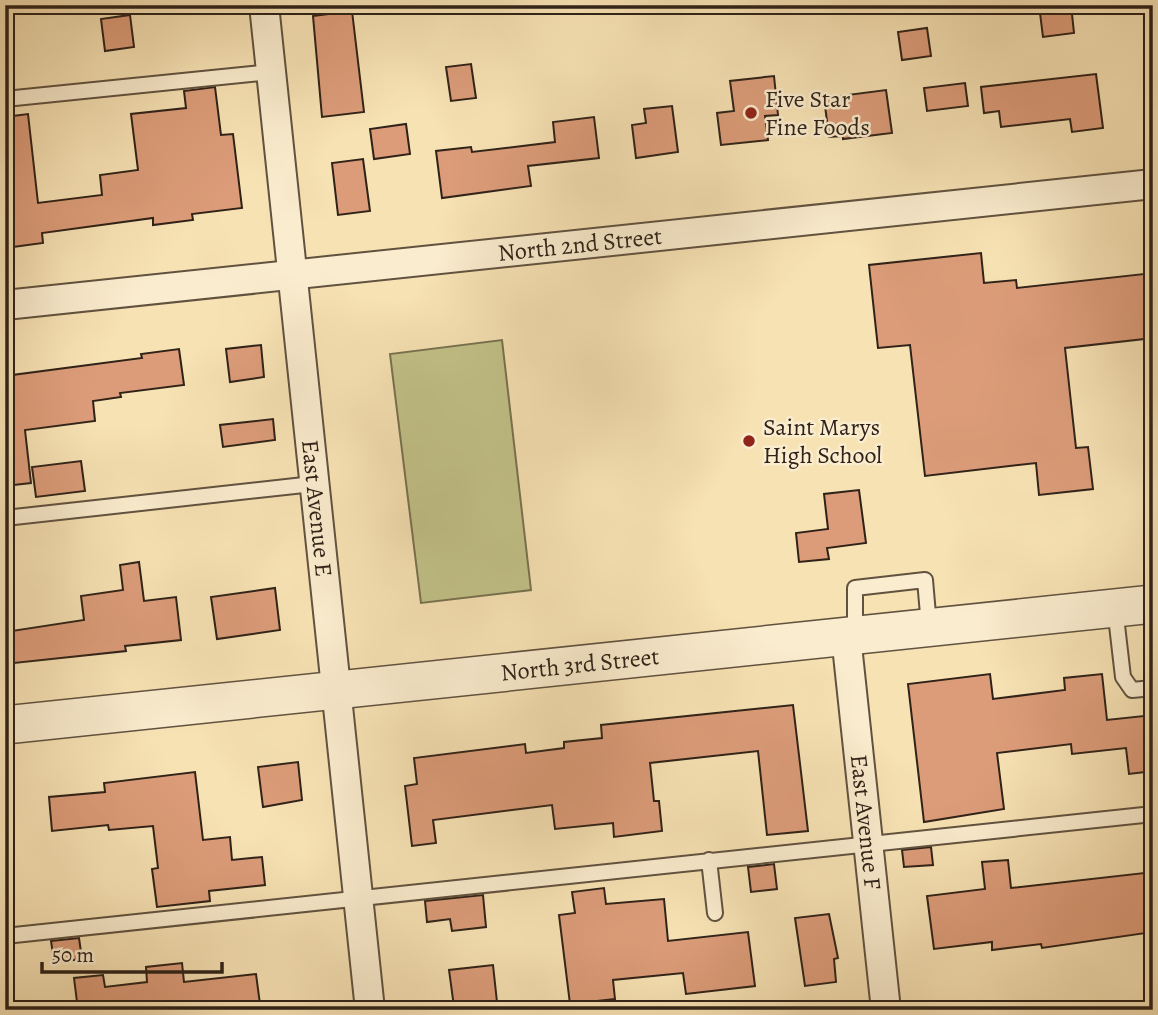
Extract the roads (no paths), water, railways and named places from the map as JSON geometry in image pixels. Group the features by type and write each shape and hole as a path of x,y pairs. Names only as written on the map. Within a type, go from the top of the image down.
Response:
{"street":[{"name":"East Avenue E","path":"264,5 370,1010"},
{"name":"North 2nd Street","path":"5,305 1153,184"},
{"name":"North 3rd Street","path":"5,725 1153,604"},
{"name":"East Avenue F","path":"851,636 868,844 886,1010"}],"lane":[{"path":"5,99 271,72"},
{"path":"5,518 313,484"},
{"path":"851,636 855,588 925,580 930,628"},
{"path":"1115,608 1123,677 1132,690 1153,688"},
{"path":"5,936 1153,814"},
{"path":"709,860 715,913"}],"place":[{"name":"Five Star Fine Foods","path":"751,113"},
{"name":"Saint Marys High School","path":"749,441"}]}
